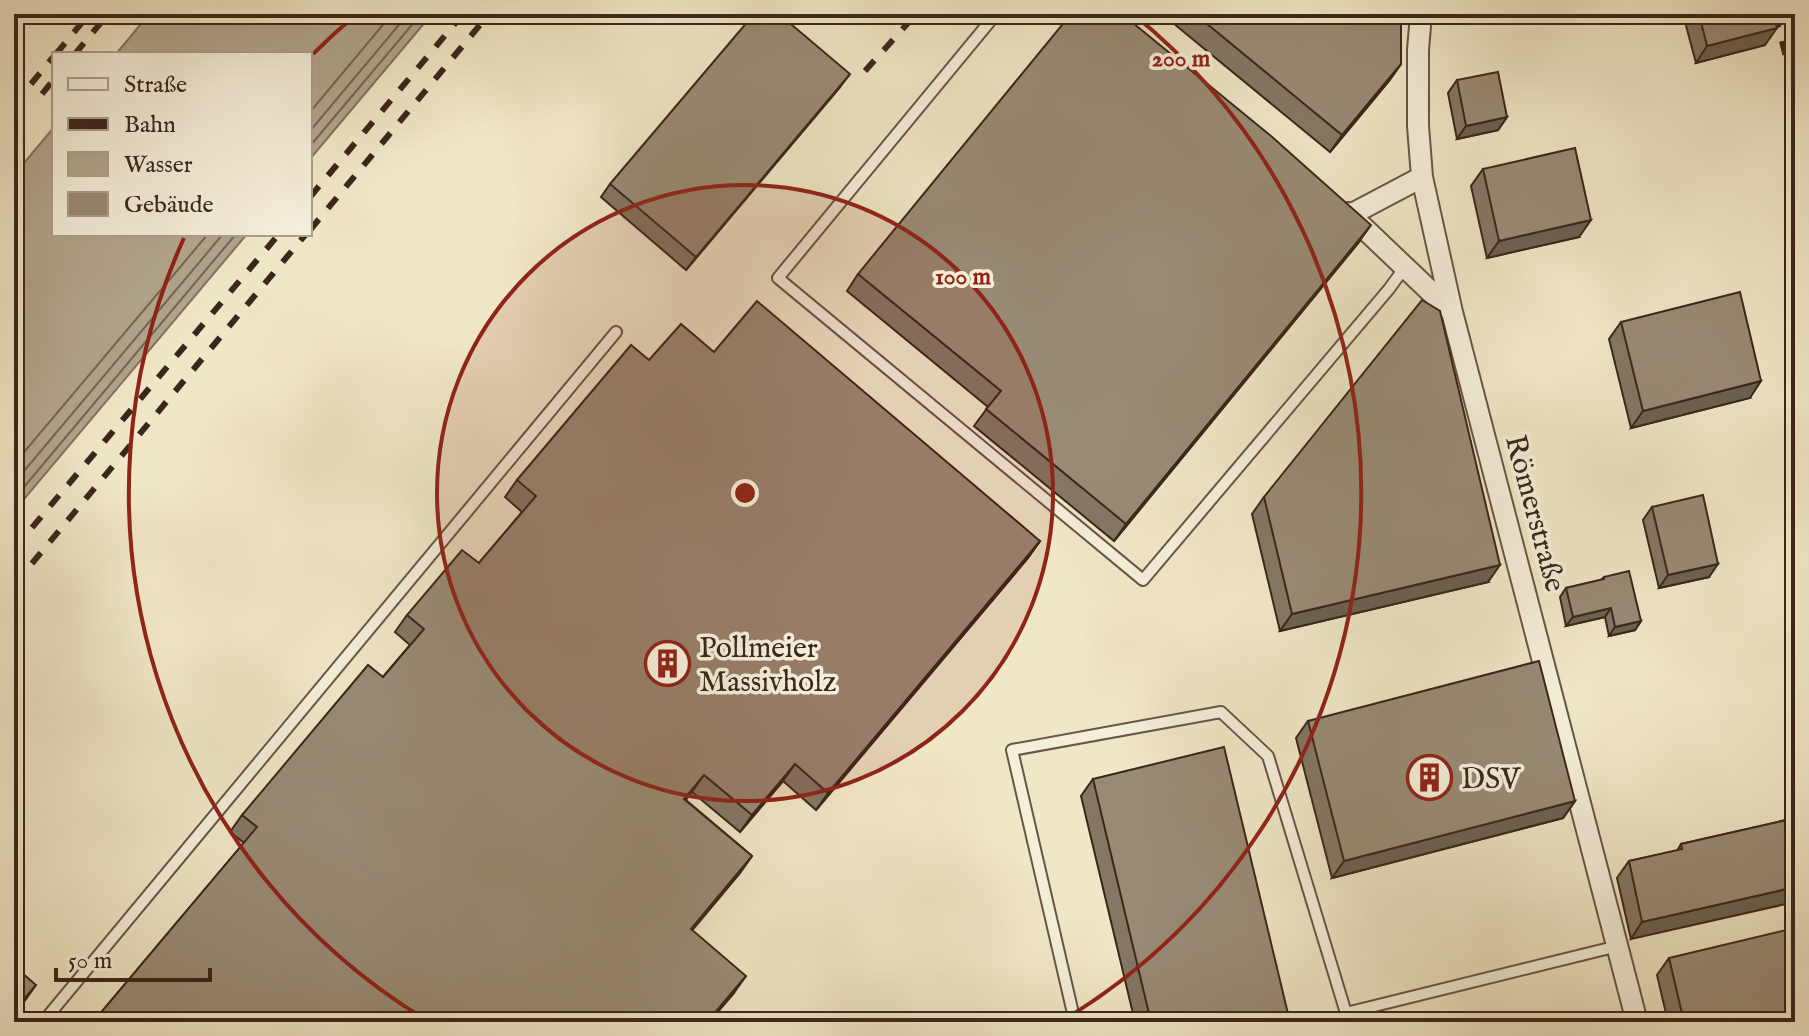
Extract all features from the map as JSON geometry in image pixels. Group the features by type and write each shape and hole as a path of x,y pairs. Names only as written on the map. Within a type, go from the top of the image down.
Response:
{"street":[{"name":"Römerstraße","path":"1421,14 1418,126 1422,177 1452,312 1637,1022"},
{"path":"1422,177 1344,210 1452,312"}],"lane":[{"path":"996,14 778,278 1143,580 1405,267"},
{"path":"43,1022 616,332"},
{"path":"1075,1022 1012,750 1221,712 1268,756 1346,1013 1618,946"}],"water":[{"path":"149,14 432,14 312,157 312,52 118,52"},
{"path":"52,129 52,236 245,236 14,511 14,175"}],"building":[{"path":"754,14 779,14 850,74 696,257 610,184"},
{"path":"1071,14 1122,14 1271,136 1371,225 1126,524 986,409 1001,391 858,274"},
{"path":"1195,14 1401,14 1401,64 1342,135"},
{"path":"1699,14 1773,14 1777,28 1707,46"},
{"path":"1498,72 1507,117 1466,126 1457,80"},
{"path":"1575,148 1591,220 1499,241 1483,169"},
{"path":"1740,292 1761,381 1643,411 1621,322"},
{"path":"1422,300 1440,311 1500,565 1292,614 1264,497"},
{"name":"Pollmeier Massivholz","path":"757,301 1040,541 828,793 795,764 752,815 704,775 684,799 752,856 691,929 746,976 707,1022 93,1022 257,827 242,815 368,665 383,677 424,629 407,615 462,550 479,563 536,496 517,480 631,345 649,360 681,324 714,352"},
{"path":"1703,495 1718,564 1668,575 1652,507"},
{"path":"1629,571 1641,621 1615,627 1611,608 1573,617 1566,588"},
{"name":"DSV","path":"1539,661 1575,801 1344,861 1308,721"},
{"path":"1224,747 1290,1022 1151,1022 1093,779"},
{"path":"1795,818 1795,887 1642,922 1629,861 1682,849 1681,844"},
{"path":"1795,928 1795,1021 1684,1022 1669,958"},
{"path":"14,966 36,985 14,1011"}],"railway":[{"path":"58,52 89,14"},
{"path":"77,52 108,14"},
{"path":"312,195 463,14"},
{"path":"312,228 489,14"},
{"path":"865,71 916,14"},
{"path":"1775,14 1795,92"},
{"path":"31,84 52,58"},
{"path":"42,94 52,82"},
{"path":"14,549 277,236"},
{"path":"14,585 304,236"}],"place":[{"name":"Pollmeier Massivholz","path":"668,664"},
{"name":"DSV","path":"1430,778"}]}
